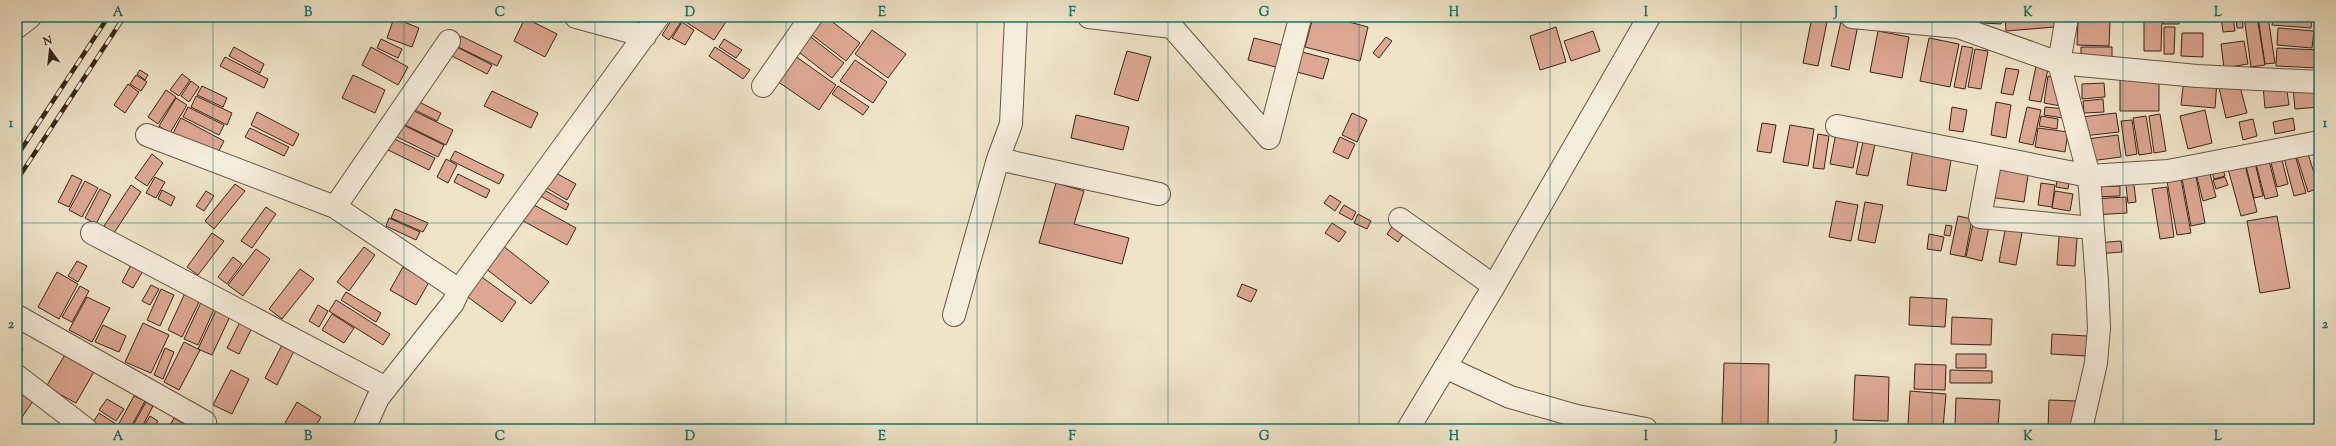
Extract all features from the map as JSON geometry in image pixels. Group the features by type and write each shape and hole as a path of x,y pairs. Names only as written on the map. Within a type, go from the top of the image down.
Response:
{"street":[{"path":"17,27 30,17"},
{"path":"576,17 645,36"},
{"path":"364,429 378,398 454,303 459,290 658,17"},
{"path":"763,86 810,17"},
{"path":"954,315 998,159 1011,124 1016,17"},
{"path":"1088,17 1172,27 1269,138 1299,22"},
{"path":"1408,429 1494,286 1649,17"},
{"path":"1852,17 1957,22 2059,63 2197,76 2319,82"},
{"path":"2067,17 2059,63 2089,176 2099,328 2096,363 2081,429"},
{"path":"335,207 449,41"},
{"path":"1837,126 2089,176 2168,171 2319,142"},
{"path":"147,135 335,207 459,290"},
{"path":"1991,157 1980,217 2092,228"},
{"path":"998,159 1159,194"},
{"path":"1400,219 1494,286"},
{"path":"92,233 386,388"},
{"path":"17,316 208,427"},
{"path":"1445,367 1510,397 1576,416 1646,429"},
{"path":"17,376 86,429"}],"building":[{"path":"678,17 729,17 714,40"},
{"path":"820,17 826,17 860,43 846,61 808,32"},
{"path":"922,17 936,17 935,22 921,20"},
{"path":"1313,17 1330,17 1368,27 1360,61 1305,47"},
{"path":"1812,17 1828,17 1818,66 1803,63"},
{"path":"1967,17 2002,17 2001,24 1966,22"},
{"path":"2005,17 2054,17 2055,27 2006,31"},
{"path":"2144,17 2162,17 2161,51 2144,51"},
{"path":"2163,17 2179,17 2179,24 2163,24"},
{"path":"2221,17 2233,17 2235,31 2223,32"},
{"path":"2236,17 2242,17 2243,28 2237,28"},
{"path":"2244,17 2257,17 2265,65 2251,67"},
{"path":"2258,17 2268,17 2275,63 2265,64"},
{"path":"2273,17 2312,17 2311,28 2272,25"},
{"path":"394,18 419,28 412,47 387,38"},
{"path":"525,18 557,34 545,57 514,41"},
{"path":"673,18 681,22 669,40 662,35"},
{"path":"2078,20 2110,21 2109,46 2077,45"},
{"path":"1841,21 1858,25 1849,70 1831,66"},
{"path":"682,22 694,30 685,45 672,38"},
{"path":"1556,27 1566,62 1540,70 1530,36"},
{"path":"2164,27 2175,27 2174,54 2164,54"},
{"path":"2278,28 2314,31 2312,48 2277,45"},
{"path":"872,30 906,54 888,78 855,54"},
{"path":"1593,31 1600,51 1571,61 1564,41"},
{"path":"1878,31 1909,37 1902,78 1870,72"},
{"path":"2182,33 2203,33 2203,57 2181,56"},
{"path":"807,34 844,63 832,78 795,49"},
{"path":"461,36 502,56 497,66 456,46"},
{"path":"1386,37 1392,41 1379,58 1373,53"},
{"path":"1254,38 1282,45 1276,67 1248,60"},
{"path":"1929,38 1959,44 1950,87 1920,81"},
{"path":"381,39 402,49 398,58 377,48"},
{"path":"724,39 742,50 736,58 719,47"},
{"path":"2244,41 2248,64 2224,68 2221,44"},
{"path":"1962,46 1973,48 1965,89 1954,87"},
{"path":"234,47 264,64 260,73 229,56"},
{"path":"371,47 408,67 398,85 362,65"},
{"path":"457,47 492,65 487,74 452,56"},
{"path":"715,47 750,70 743,79 709,56"},
{"path":"2081,47 2112,47 2112,64 2081,64"},
{"path":"2277,48 2318,50 2317,68 2276,66"},
{"path":"1975,49 1988,51 1981,89 1968,87"},
{"path":"1127,51 1151,57 1138,101 1114,94"},
{"path":"1302,52 1329,59 1323,79 1297,72"},
{"path":"795,56 836,85 819,110 777,81"},
{"path":"225,57 268,79 264,88 220,66"},
{"path":"855,60 887,82 873,103 840,81"},
{"path":"2036,66 2048,69 2041,102 2029,100"},
{"path":"2006,68 2019,70 2013,95 2001,93"},
{"path":"140,70 148,75 145,80 137,74"},
{"path":"182,74 190,80 179,96 170,90"},
{"path":"136,75 147,82 141,91 130,84"},
{"path":"353,75 385,90 375,113 342,98"},
{"path":"2048,76 2061,80 2061,106 2044,103"},
{"path":"2120,76 2159,76 2159,111 2120,111"},
{"path":"2184,78 2217,81 2215,108 2181,105"},
{"path":"191,81 199,87 189,102 181,96"},
{"path":"2104,83 2105,97 2082,99 2082,84"},
{"path":"2239,83 2247,113 2226,118 2219,88"},
{"path":"128,84 139,92 125,113 114,105"},
{"path":"2286,84 2289,105 2265,108 2263,86"},
{"path":"202,86 227,98 223,107 197,95"},
{"path":"838,86 869,107 863,115 832,94"},
{"path":"2319,86 2319,107 2295,109 2293,88"},
{"path":"166,90 176,97 158,124 148,117"},
{"path":"492,91 538,113 531,128 484,106"},
{"path":"196,96 232,113 227,125 191,107"},
{"path":"176,98 187,105 170,133 159,126"},
{"path":"2103,99 2104,112 2084,113 2083,101"},
{"path":"417,101 441,113 437,121 413,109"},
{"path":"1996,102 2011,105 2006,138 1991,135"},
{"path":"404,106 453,130 446,145 397,121"},
{"path":"188,107 224,125 219,135 183,117"},
{"path":"1952,107 1967,110 1963,132 1949,130"},
{"path":"2027,107 2041,110 2033,145 2019,142"},
{"path":"2045,107 2064,109 2063,118 2044,115"},
{"path":"2205,110 2212,143 2188,149 2180,116"},
{"path":"257,112 299,134 293,146 251,125"},
{"path":"1352,113 1367,120 1357,142 1342,135"},
{"path":"2116,113 2119,132 2083,136 2081,117"},
{"path":"2160,114 2166,151 2154,153 2149,116"},
{"path":"1076,115 1129,127 1123,150 1071,138"},
{"path":"2041,116 2058,119 2057,129 2039,126"},
{"path":"2146,116 2152,153 2139,155 2133,118"},
{"path":"181,118 224,141 215,158 172,135"},
{"path":"2293,118 2295,130 2275,134 2273,122"},
{"path":"2253,119 2257,136 2243,140 2239,122"},
{"path":"2132,120 2137,154 2126,156 2121,121"},
{"path":"397,122 444,145 438,157 391,134"},
{"path":"1762,123 1776,125 1771,153 1757,151"},
{"path":"1790,125 1814,129 1808,166 1783,162"},
{"path":"250,128 289,147 284,156 245,137"},
{"path":"2038,128 2068,132 2065,152 2035,147"},
{"path":"1836,133 1859,137 1853,168 1830,164"},
{"path":"1818,134 1829,136 1824,169 1813,168"},
{"path":"2118,135 2121,157 2090,161 2087,139"},
{"path":"390,137 435,158 429,170 384,148"},
{"path":"1340,137 1355,144 1348,159 1333,152"},
{"path":"1864,137 1876,140 1868,176 1856,174"},
{"path":"1913,148 1952,154 1946,191 1907,185"},
{"path":"2279,148 2288,184 2277,187 2268,151"},
{"path":"455,151 504,175 499,184 450,160"},
{"path":"2307,151 2319,188 2308,192 2296,154"},
{"path":"2267,153 2278,196 2265,199 2254,156"},
{"path":"152,154 163,163 147,186 135,178"},
{"path":"2295,155 2306,193 2294,196 2284,158"},
{"path":"446,159 457,165 448,183 437,177"},
{"path":"2254,159 2263,196 2254,198 2245,162"},
{"path":"1994,164 2029,169 2024,202 1989,197"},
{"path":"2222,165 2225,176 2214,179 2211,169"},
{"path":"2245,165 2257,212 2241,216 2228,169"},
{"path":"2208,166 2216,197 2203,201 2195,170"},
{"path":"2059,168 2071,170 2068,189 2056,187"},
{"path":"552,171 576,184 567,200 543,186"},
{"path":"2195,171 2205,223 2191,226 2181,173"},
{"path":"458,174 490,190 486,198 454,182"},
{"path":"2180,174 2191,233 2177,235 2166,176"},
{"path":"72,175 82,180 69,207 58,202"},
{"path":"2133,176 2136,202 2128,203 2125,177"},
{"path":"155,177 165,182 156,198 146,193"},
{"path":"2225,177 2228,185 2216,189 2213,180"},
{"path":"85,181 98,188 82,217 69,210"},
{"path":"1056,183 1084,191 1074,224 1129,238 1122,264 1039,243"},
{"path":"2041,183 2055,185 2052,207 2038,205"},
{"path":"235,184 245,191 214,229 205,221"},
{"path":"131,185 141,192 114,233 104,226"},
{"path":"537,186 569,204 566,210 533,192"},
{"path":"2120,186 2120,196 2092,197 2092,187"},
{"path":"2167,187 2174,237 2160,239 2152,189"},
{"path":"100,189 111,195 96,224 85,218"},
{"path":"162,190 175,197 171,206 158,199"},
{"path":"206,191 214,196 204,211 196,206"},
{"path":"2055,191 2073,194 2070,211 2052,208"},
{"path":"1330,195 1341,202 1335,211 1324,203"},
{"path":"2126,197 2127,213 2092,215 2091,199"},
{"path":"525,200 576,228 567,245 516,217"},
{"path":"1836,201 1858,205 1851,241 1829,237"},
{"path":"1865,202 1883,205 1875,243 1858,240"},
{"path":"1344,205 1356,212 1352,220 1339,213"},
{"path":"266,207 276,214 252,248 241,241"},
{"path":"395,209 428,223 423,232 391,218"},
{"path":"1358,214 1371,221 1367,229 1354,223"},
{"path":"1958,216 1972,219 1965,257 1950,254"},
{"path":"2277,216 2290,288 2260,293 2247,221"},
{"path":"389,218 420,232 416,240 386,226"},
{"path":"1974,219 1990,222 1982,261 1966,257"},
{"path":"1395,222 1406,230 1398,242 1387,234"},
{"path":"1332,223 1346,232 1339,242 1325,233"},
{"path":"1946,225 1952,226 1950,236 1944,235"},
{"path":"2006,225 2023,227 2016,265 1999,262"},
{"path":"212,233 224,241 198,275 187,267"},
{"path":"1929,234 1944,237 1941,251 1927,249"},
{"path":"2059,236 2077,238 2075,266 2057,265"},
{"path":"2121,241 2122,252 2097,254 2096,243"},
{"path":"498,242 549,282 531,304 480,264"},
{"path":"364,247 375,255 349,291 337,282"},
{"path":"256,249 270,259 243,296 228,285"},
{"path":"233,257 242,264 227,284 218,277"},
{"path":"77,261 87,266 78,282 68,276"},
{"path":"132,263 144,269 133,288 122,282"},
{"path":"403,267 429,282 416,305 390,290"},
{"path":"300,269 314,279 282,319 269,309"},
{"path":"57,272 78,284 59,319 38,307"},
{"path":"479,275 516,302 502,322 465,295"},
{"path":"1242,284 1257,290 1251,302 1237,296"},
{"path":"151,285 159,289 150,305 142,301"},
{"path":"80,286 89,291 72,322 62,317"},
{"path":"161,289 174,295 160,326 147,320"},
{"path":"346,292 381,313 376,322 341,300"},
{"path":"185,293 200,300 182,337 168,330"},
{"path":"87,297 110,308 92,342 69,330"},
{"path":"1910,297 1947,299 1945,327 1909,325"},
{"path":"203,298 216,305 198,345 184,339"},
{"path":"336,300 390,334 383,345 329,311"},
{"path":"318,305 328,311 319,327 309,321"},
{"path":"218,306 232,312 212,355 198,349"},
{"path":"332,314 354,328 344,343 322,330"},
{"path":"1952,317 1992,319 1991,345 1951,344"},
{"path":"241,320 253,326 239,354 227,348"},
{"path":"143,323 169,335 151,373 125,362"},
{"path":"103,325 126,336 119,352 95,342"},
{"path":"2052,334 2087,336 2086,356 2051,354"},
{"path":"284,341 296,347 277,385 265,378"},
{"path":"184,342 200,350 179,390 164,382"},
{"path":"17,345 23,349 17,357"},
{"path":"165,348 174,352 163,379 154,375"},
{"path":"66,353 95,370 76,403 46,387"},
{"path":"1956,354 1986,354 1986,368 1956,368"},
{"path":"1724,363 1769,364 1768,425 1722,424"},
{"path":"1915,364 1946,365 1945,390 1914,389"},
{"path":"231,370 249,379 232,414 213,405"},
{"path":"1950,370 1992,371 1992,383 1950,383"},
{"path":"1855,375 1889,377 1888,421 1853,420"},
{"path":"17,390 33,401 18,423 17,423"},
{"path":"1910,391 1946,394 1943,428 1908,425"},
{"path":"134,396 145,401 130,429 116,429"},
{"path":"1956,398 2000,400 1998,427 1955,425"},
{"path":"107,399 124,409 116,421 99,410"},
{"path":"2049,400 2077,401 2076,428 2048,427"},
{"path":"146,402 153,406 141,429 131,429"},
{"path":"297,402 321,417 314,429 295,429 285,423"},
{"path":"99,413 116,424 113,429 93,429 90,427"},
{"path":"150,416 158,421 153,429 142,429"},
{"path":"174,418 188,426 186,429 168,429"}],"railway":[{"path":"17,156 108,17"},
{"path":"17,180 124,17"}]}
